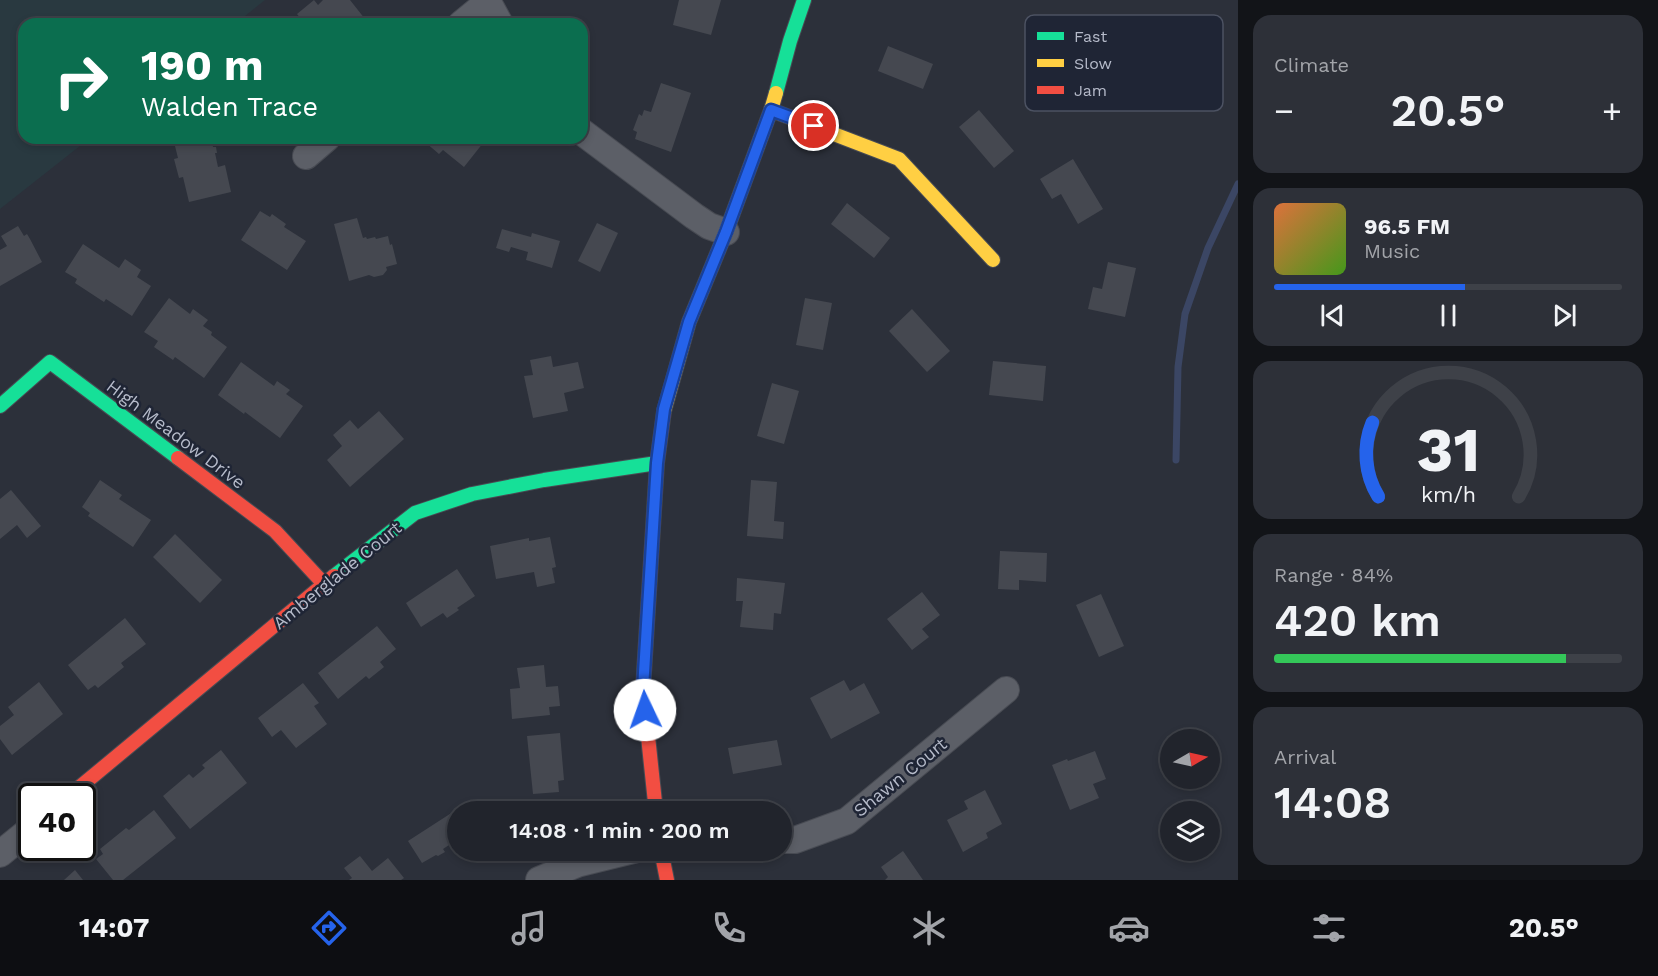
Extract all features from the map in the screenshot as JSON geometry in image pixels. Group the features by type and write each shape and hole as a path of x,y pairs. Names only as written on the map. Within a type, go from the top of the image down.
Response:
{"street":[{"path":"655,801 643,689 657,463 664,409 689,322 726,232 771,110 804,0"},
{"path":"468,18 488,2 497,18"},
{"path":"771,110 899,159 993,260"},
{"path":"588,136 694,216 709,226 726,232"},
{"path":"306,156 320,144"},
{"name":"High Meadow Drive","path":"0,406 50,362 275,531 324,584"},
{"name":"Amberglade Court","path":"85,783 324,584 415,513 472,494 544,480 657,463"},
{"name":"Shawn Court","path":"792,840 847,821 1006,690"},
{"path":"0,854 18,839"},
{"path":"539,880 589,861"},
{"path":"663,861 667,880"}],"shaded area":[{"path":"0,0 265,0 242,18 18,18 18,144 82,144 0,209"}],"building":[{"path":"314,0 318,5 323,0 350,0 364,18 300,18 297,14"},
{"path":"679,0 721,0 711,35 673,25"},
{"path":"888,46 933,64 923,89 878,71"},
{"path":"661,83 691,93 671,152 635,139 637,132 633,130 639,114 642,116 644,110 651,112"},
{"path":"979,110 1014,151 994,168 959,127"},
{"path":"212,144 213,147 216,147 218,167 225,165 231,192 189,202 183,177 179,178 174,159 178,158 175,146"},
{"path":"427,144 482,144 464,167 443,150 439,154"},
{"path":"1073,159 1103,209 1078,224 1061,194 1052,199 1040,179"},
{"path":"847,203 890,238 874,258 831,224"},
{"path":"260,211 270,217 272,214 286,224 284,227 306,241 287,270 241,240"},
{"path":"357,218 363,238 375,237 376,239 388,236 397,264 386,267 387,270 383,275 374,277 369,275 349,281 334,224"},
{"path":"597,223 618,233 600,272 578,261"},
{"path":"18,226 24,236 27,234 42,262 0,286 0,250 7,246 1,236"},
{"path":"502,229 531,237 532,233 560,241 552,268 526,260 528,252 511,247 509,252 496,248"},
{"path":"83,244 119,268 125,259 141,270 137,277 151,286 132,316 106,299 104,302 75,283 77,279 65,272"},
{"path":"1108,262 1136,268 1125,317 1088,309 1093,287 1102,289"},
{"path":"169,298 190,314 193,309 208,320 203,326 227,347 204,378 175,357 173,360 154,347 158,341 144,332"},
{"path":"805,298 832,303 823,350 796,345"},
{"path":"912,309 950,351 927,372 889,331"},
{"path":"551,356 553,367 578,362 584,388 564,393 568,411 533,418 524,376 533,375 530,360"},
{"path":"993,361 1046,366 1043,401 989,395"},
{"path":"241,362 274,386 277,381 290,390 286,394 303,406 280,438 218,395"},
{"path":"772,383 799,391 784,444 757,436"},
{"path":"379,411 404,439 350,487 327,460 342,446 333,435 350,420 358,429"},
{"path":"100,480 122,495 119,499 151,520 133,547 88,516 90,513 82,507"},
{"path":"751,480 777,482 774,521 784,522 783,539 747,536"},
{"path":"11,490 41,526 27,538 17,525 0,539 0,499"},
{"path":"175,534 222,580 200,603 153,557"},
{"path":"550,537 556,567 552,568 555,583 537,587 534,572 496,579 490,546 529,538 529,541"},
{"path":"1000,551 1047,553 1046,582 1019,580 1019,590 998,589"},
{"path":"457,569 475,596 447,618 443,613 421,627 406,603"},
{"path":"737,578 785,583 781,614 774,613 773,630 740,627 743,601 736,601"},
{"path":"922,592 940,615 922,629 929,637 912,650 887,619"},
{"path":"1101,594 1124,646 1099,657 1076,605"},
{"path":"125,618 146,644 121,663 124,667 98,688 95,685 88,690 68,665"},
{"path":"377,626 396,649 380,662 384,667 369,679 366,676 338,699 318,673"},
{"path":"544,665 546,687 558,686 560,706 549,707 550,715 512,719 510,689 520,688 517,668"},
{"path":"844,680 850,691 864,683 880,713 831,739 810,698"},
{"path":"39,682 63,714 12,755 0,739 0,726 14,715 8,707"},
{"path":"303,683 319,703 314,706 327,724 296,748 281,730 272,737 258,718"},
{"path":"560,733 564,780 558,781 559,792 533,794 527,736"},
{"path":"777,740 782,765 733,774 728,748"},
{"path":"221,750 247,783 190,829 163,796 189,774 193,778 205,768 202,765"},
{"path":"1095,751 1106,779 1093,784 1099,798 1070,810 1052,765"},
{"path":"985,790 1002,824 986,833 988,838 963,852 947,820 968,809 964,801"},
{"path":"154,810 176,838 123,880 113,880 96,859 103,854 100,849 126,828 129,830"},
{"path":"447,816 447,846 443,849 445,852 422,863 408,841"},
{"path":"903,851 923,880 885,880 888,877 881,867"},
{"path":"360,856 372,871 388,858 404,878 401,880 349,880 352,878 344,868"},
{"path":"75,870 83,880 64,880"}],"waterway":[{"path":"1176,460 1178,367 1185,314 1208,248 1238,184"}],"traffic: fast":[{"path":"776,93 804,0"},
{"path":"0,406 50,362 178,458"},
{"path":"334,576 415,513 472,494 544,480 657,463"}],"traffic: slow":[{"path":"664,411 689,322 726,232 776,93"},
{"path":"771,110 899,159 993,260"}],"traffic: jam":[{"path":"655,801 643,689 657,463 664,411"},
{"path":"178,458 275,531 324,584"},
{"path":"85,783 334,576"},
{"path":"663,861 667,880"}],"route":[{"path":"645,710 643,689 657,463 664,409 689,322 726,232 771,110 814,126"}]}
